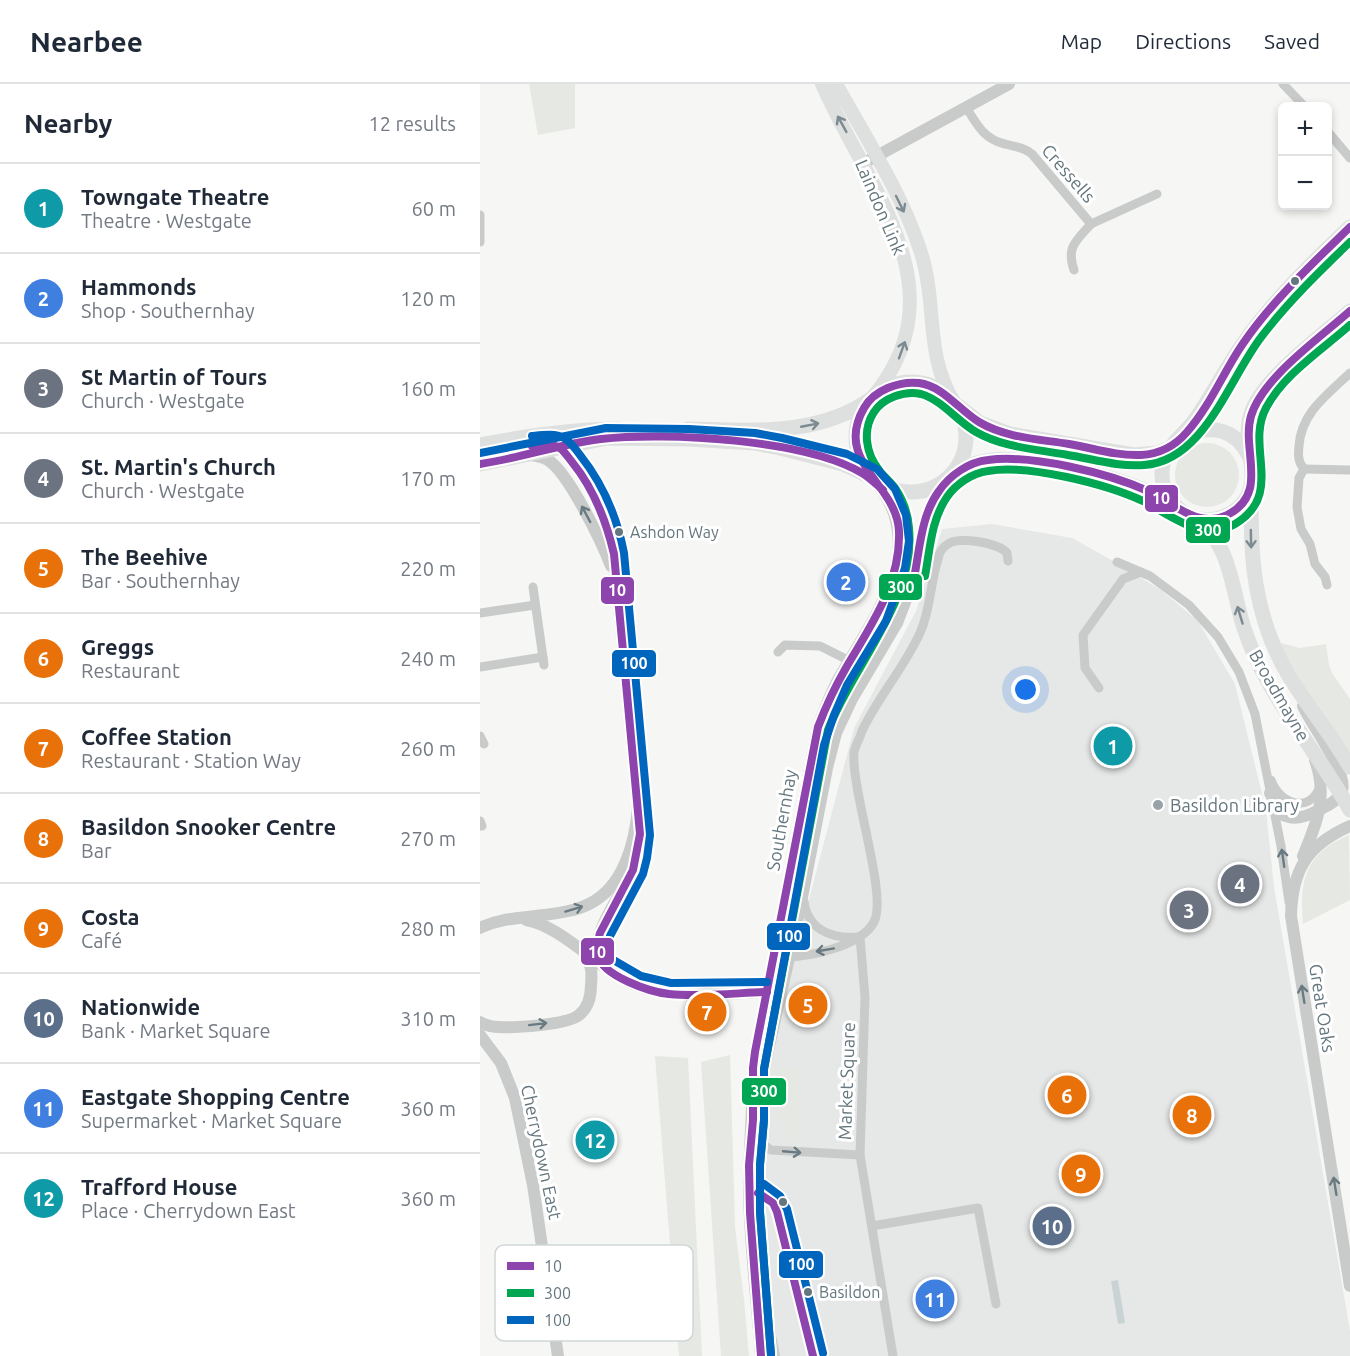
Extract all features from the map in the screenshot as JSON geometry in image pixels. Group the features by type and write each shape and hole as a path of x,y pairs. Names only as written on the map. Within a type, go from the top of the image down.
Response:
{"main road":[{"name":"Laindon Link","path":"822,84 903,210 921,252 930,290 937,367 946,390 954,402"},
{"name":"Laindon Link","path":"836,84 870,160 898,238 905,263 910,300 908,333 903,347 891,372 871,399"},
{"path":"1174,505 1166,495 1162,482 1162,465 1170,448 1199,416 1232,360 1258,324 1296,281 1350,227"},
{"path":"480,464 608,438 754,443 826,459 895,489 912,491 930,488 948,480 965,467 987,460 1024,461 1114,478 1145,490 1174,505 1189,516 1198,519 1216,519 1229,515 1245,501 1253,480 1247,436 1251,413 1256,402 1273,381 1348,313"},
{"path":"480,445 589,429 796,428 836,419 888,388 910,383 941,391 980,423 1010,434 1134,455 1151,454 1170,448"},
{"path":"871,399 860,417 856,441 861,461 871,477"},
{"path":"948,480 960,461 965,441 962,418 954,402"},
{"path":"1186,433 1204,428 1220,430 1233,436 1245,448 1251,460"},
{"name":"Broadmayne","path":"1253,480 1250,544 1256,589 1267,629 1288,675 1350,767"},
{"name":"Broadmayne","path":"1189,516 1205,526 1218,543 1254,656 1275,694 1350,810"}],"street":[{"path":"870,160 1009,84"},
{"path":"1283,84 1300,102"},
{"name":"Cressells","path":"966,106 985,136 993,141 1020,147 1032,154 1090,224"},
{"path":"1332,137 1350,158"},
{"name":"Cressells","path":"1074,270 1070,257 1072,248 1090,224 1156,194"},
{"path":"480,215 480,242"},
{"path":"1304,469 1299,461 1298,452 1304,422 1310,411 1350,373"},
{"path":"576,467 574,452 584,443"},
{"path":"480,454 529,446 561,448 576,467 606,520 614,555 640,834 633,871 604,924 598,940 597,954 604,967"},
{"path":"530,455 549,460 567,481 608,557 617,587"},
{"path":"1304,469 1350,470"},
{"path":"1304,469 1299,478 1297,507 1301,529 1310,544 1315,564 1325,577 1327,585"},
{"name":"Southernhay","path":"761,1356 749,1164 753,1120 753,1068 814,742 831,695 884,602 898,553 898,528 892,505 871,477"},
{"name":"Southernhay","path":"753,1120 776,1006 804,890 827,768 839,726 852,699 897,623 912,584 929,510 939,490 948,480"},
{"path":"776,941 777,953 780,956 789,957 836,948 860,937 874,921 878,904 860,803 854,751 881,695 920,633 941,550 956,541 975,542 998,546 1007,553 1008,561"},
{"path":"1117,562 1169,588 1189,605 1223,645 1239,672 1255,714 1281,846 1291,916"},
{"path":"1099,688 1085,668 1083,635 1123,579 1141,572"},
{"name":"Southernhay","path":"850,661 861,660 866,656 892,619 912,584"},
{"path":"480,667 543,661 533,587"},
{"path":"480,613 536,605"},
{"path":"780,645 820,646 850,661"},
{"path":"1270,793 1278,811 1285,816 1299,818 1334,801 1341,794 1343,785 1339,769 1305,712 1288,675"},
{"name":"Great Oaks","path":"1306,741 1316,762 1320,786 1320,809 1316,827 1296,877 1291,916 1347,1247 1350,1286"},
{"path":"1264,760 1273,787 1285,800 1295,803 1309,800 1320,786"},
{"path":"480,928 497,921 571,910 589,904 614,882 627,857 636,828 638,808"},
{"path":"480,821 482,826 480,826"},
{"name":"Great Oaks","path":"1296,877 1305,859 1315,848 1350,826"},
{"path":"804,890 806,914 815,925 840,937 860,937"},
{"path":"516,919 533,921 543,926 631,984 659,992 670,994 766,992 777,987 783,979"},
{"name":"Market Square","path":"860,937 865,997 860,1155 892,1356"},
{"path":"480,1023 509,1027 563,1021 579,1015 589,1000 592,978 589,961 583,951"},
{"path":"766,992 773,997 776,1006"},
{"name":"Cherrydown East","path":"480,1035 501,1063 515,1098 533,1185 542,1245"},
{"path":"753,1120 759,1142 771,1150 860,1155"},
{"path":"872,1226 978,1208 996,1304"},
{"name":"Southernhay","path":"753,1252 774,1356"},
{"name":"Cherrydown East","path":"556,1341 558,1356"}],"shaded area":[{"path":"529,84 575,84 575,128 538,135"},
{"path":"1207,443 1225,449 1233,457 1239,475 1233,493 1225,501 1207,507 1189,501 1181,493 1175,475 1181,457 1189,449"},
{"path":"992,524 1072,538 1161,590 1198,621 1235,684 1266,810 1274,887 1350,1331 1350,1356 770,1356 765,1248 756,1156 775,1029 854,728 916,611 942,529"},
{"path":"1277,642 1300,648 1326,644 1332,673 1350,699 1350,762"},
{"path":"1349,835 1350,900 1303,924 1302,894 1308,870 1323,850"},
{"path":"730,1055 735,1227 749,1356 721,1356 701,1062"},
{"path":"655,1056 688,1058 702,1356 679,1356 678,1341 693,1341 693,1245 670,1245"},
{"path":"777,1067 802,1067 799,1143 789,1143 776,1104 767,1103 773,1070"},
{"path":"1118,1280 1125,1323 1118,1324 1111,1281"}],"transit line":[{"name":"10","path":"761,1356 750,1213 749,1165 755,1052 818,727 839,681 883,602 895,568 898,550 899,531 896,514 861,458 856,443 857,427 864,408 874,396 888,388 895,385 919,383 943,393 979,422 1011,435 1123,454 1141,455 1161,451 1177,441 1195,422 1242,345 1266,313 1350,227"},
{"name":"300","path":"771,1355 760,1212 764,1069 828,730 893,607 903,581 909,555 909,528 905,507 895,488 871,457 867,442 870,419 878,407 889,399 901,394 915,393 936,401 976,432 1009,445 1125,465 1144,465 1165,460 1184,449 1199,434 1214,415 1250,353 1272,323 1350,242"},
{"name":"10","path":"915,573 922,530 933,500 943,485 954,475 967,466 981,461 1026,460 1069,466 1131,484 1196,517 1206,519 1227,515 1240,506 1251,483 1249,429 1257,402 1267,387 1294,359 1350,311"},
{"name":"300","path":"925,576 934,525 947,497 965,480 988,471 1024,470 1088,482 1143,501 1199,529 1223,529 1235,524 1250,512 1258,499 1261,484 1259,438 1266,408 1293,373 1350,325"},
{"name":"100","path":"480,453 606,428 755,433 847,454 877,469 895,489 906,515 909,541 905,568 886,621 847,685 824,745 764,1069 760,1212 771,1355"},
{"name":"100","path":"532,436 557,435 567,440 575,448 596,477 608,501 624,553 650,835 643,874 610,936 608,953 610,958 641,976 671,983 767,982"},
{"name":"10","path":"480,464 601,439 698,438 772,445 806,452 837,461 862,473 883,490"},
{"name":"10","path":"532,446 557,446 580,472 598,505 614,554 640,834 633,870 600,933 598,956 609,970 628,982 661,993 693,995 767,992"},
{"name":"100","path":"764,1184 780,1196 787,1209 823,1353"},
{"name":"10","path":"758,1193 773,1203 777,1212 813,1356"}],"place":[{"name":"Ashdon Way","path":"619,532"},
{"name":"Hammonds","path":"846,582"},
{"name":"Towngate Theatre","path":"1113,746"},
{"name":"Basildon Library","path":"1158,805"},
{"name":"St. Martin's Church","path":"1240,884"},
{"name":"St Martin of Tours","path":"1189,910"},
{"name":"The Beehive","path":"808,1005"},
{"name":"Coffee Station","path":"707,1012"},
{"name":"Greggs","path":"1067,1095"},
{"name":"Basildon Snooker Centre","path":"1192,1115"},
{"name":"Trafford House","path":"595,1140"},
{"name":"Costa","path":"1081,1174"},
{"name":"Nationwide","path":"1052,1226"},
{"name":"Basildon","path":"808,1292"},
{"name":"Eastgate Shopping Centre","path":"935,1299"}]}
